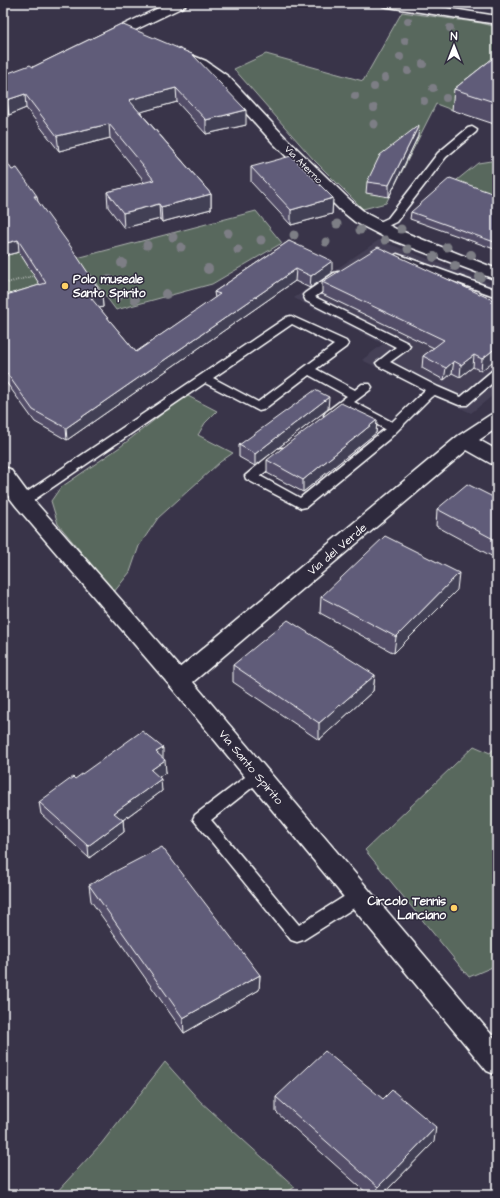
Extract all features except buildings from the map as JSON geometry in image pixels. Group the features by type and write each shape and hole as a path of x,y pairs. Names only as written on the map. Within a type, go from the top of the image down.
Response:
{"street":[{"path":"92,45 132,34 180,3"},
{"path":"388,3 436,6 497,20"},
{"name":"Via Aterno","path":"160,46 201,64 224,80 279,140 345,205 361,218 377,227 497,275"},
{"name":"Via del Verde","path":"179,681 465,441 497,419"},
{"path":"465,441 497,458"},
{"name":"Via Santo Spirito","path":"3,474 23,501 179,681 497,1062"}],"lane":[{"path":"377,227 392,220 442,155 472,130"},
{"path":"385,253 497,294"},
{"path":"348,268 309,295 310,299 404,346 382,363 434,390 462,402 497,373"},
{"path":"23,501 204,378 291,319 342,344 259,407 204,378"},
{"path":"308,370 393,428"},
{"path":"320,423 366,387"},
{"path":"289,447 251,476 301,504 393,428 427,394 434,390"},
{"path":"258,775 201,819 211,832 297,935 359,896"}],"path":[{"path":"3,284 42,274"}],"shaded area":[{"path":"379,240 497,286 497,392 471,413 362,360 383,344 294,298"}],"green space":[{"path":"402,12 481,23 497,27 497,89 482,85 452,110 436,104 386,203 363,209 313,159 234,69 266,54 363,81"},
{"path":"497,160 497,200 452,184 478,163"},
{"path":"256,211 282,243 212,284 116,310 77,258"},
{"path":"19,252 47,295 3,309 3,256"},
{"path":"186,395 217,411 205,423 198,435 233,453 220,462 158,518 139,546 130,572 114,592 58,524 51,501 60,488 120,447"},
{"name":"Circolo Tennis Lanciano","path":"497,745 497,965 469,977 365,850 474,746 490,753"},
{"path":"165,1062 200,1101 295,1187 282,1195 54,1195 101,1144"}],"place":[{"name":"Polo museale Santo Spirito","path":"65,286"},
{"name":"Circolo Tennis Lanciano","path":"454,908"}]}
